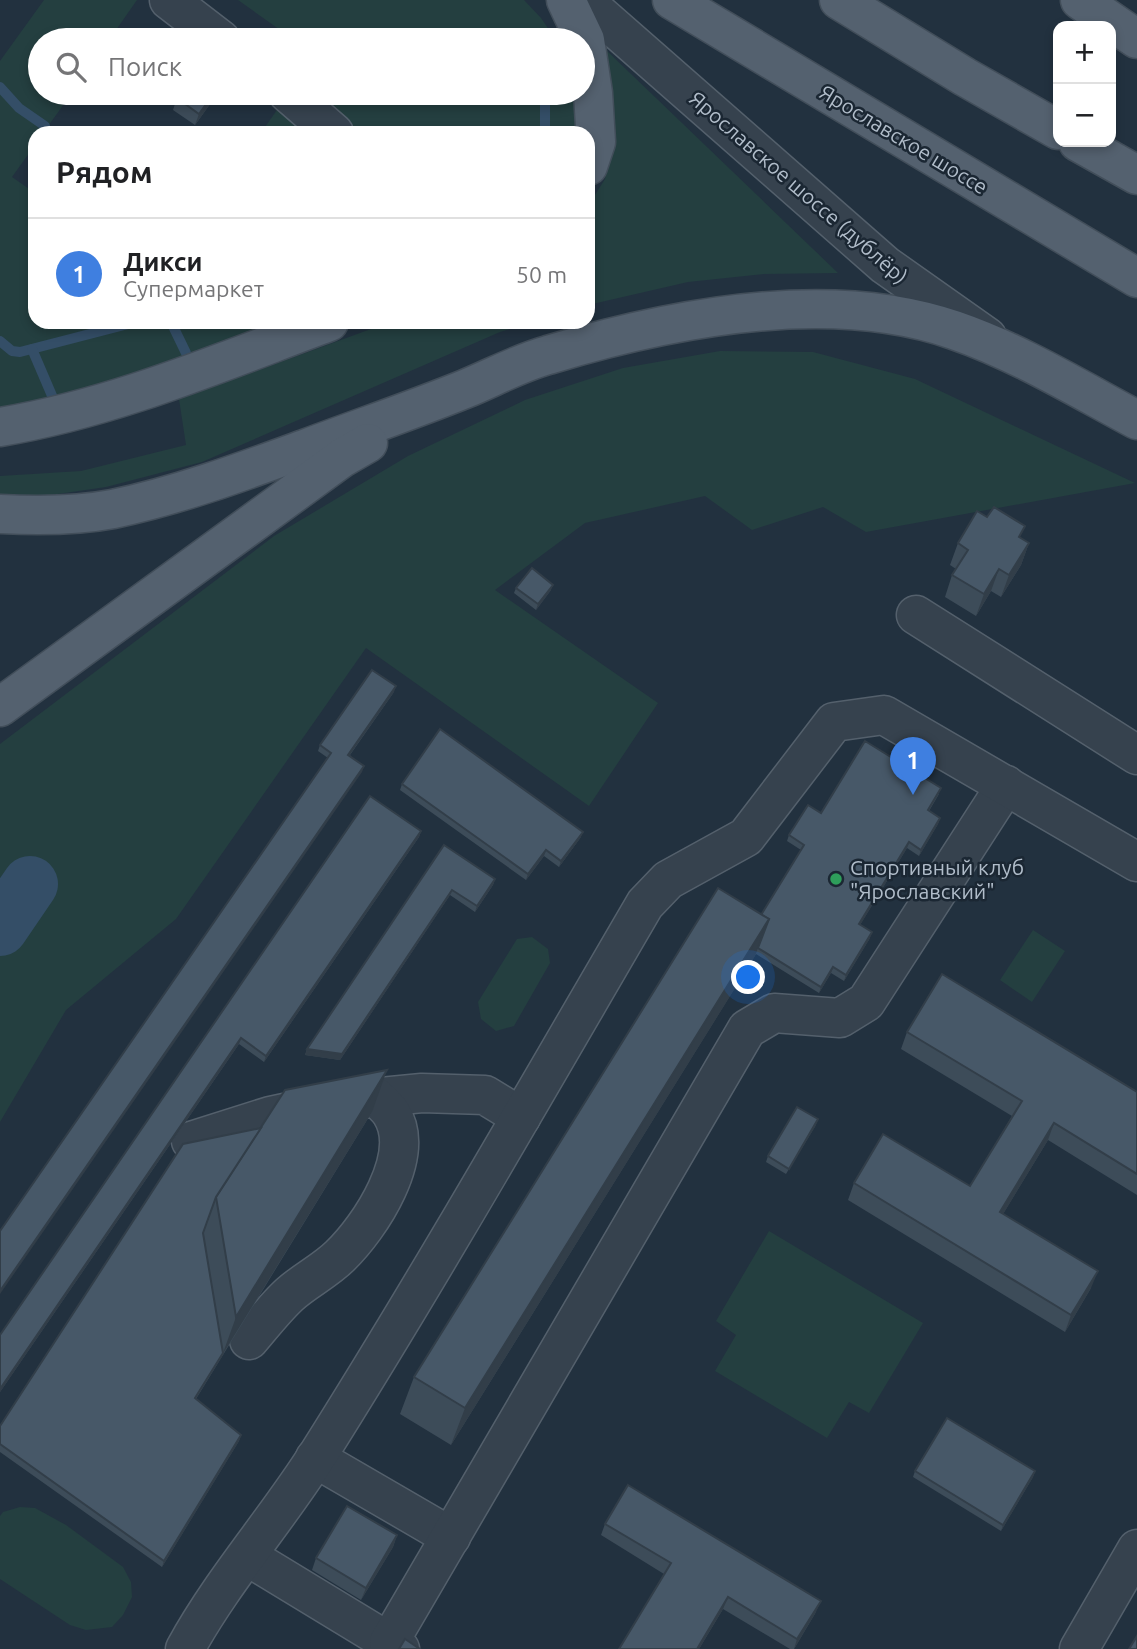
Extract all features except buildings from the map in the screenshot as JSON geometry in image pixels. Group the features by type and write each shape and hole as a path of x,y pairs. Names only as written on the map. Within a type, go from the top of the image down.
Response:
{"main road":[{"path":"566,0 579,28"},
{"name":"Ярославское шоссе","path":"671,0 1137,278"},
{"path":"839,0 1053,127"},
{"path":"894,0 965,77"},
{"path":"1080,0 1137,39"},
{"path":"594,105 595,145"},
{"path":"1087,147 1137,175"},
{"path":"0,514 44,516 112,509 210,484 558,352 648,328 752,312 835,310 892,315 953,329 1005,350"},
{"path":"0,427 48,419 120,399 310,329"},
{"name":"Ярославское шоссе (дублёр)","path":"1005,350 1137,420"},
{"path":"0,707 342,458 461,390"}],"street":[{"path":"169,0 205,28"},
{"name":"Ярославское шоссе (дублёр)","path":"583,0 885,265 1005,350"},
{"path":"302,105 326,126"},
{"path":"916,615 1137,755"},
{"path":"185,1649 210,1606 316,1458 521,1117 645,904 668,880 746,836 834,722 884,715 1137,862"},
{"path":"247,1556 395,1646 451,1537 747,1029 775,1013 840,1018 866,1002 1006,785"},
{"path":"191,1141 270,1116 340,1101 422,1093 485,1095 521,1117"},
{"path":"249,1340 290,1294 340,1257 366,1226 386,1191 398,1163 399,1138 392,1114 376,1097"},
{"path":"316,1458 451,1537"},
{"path":"1079,1649 1137,1549"}],"green space":[{"path":"44,0 137,0 117,28 28,28 28,105 63,105 48,126 28,126 28,155 12,177 28,188 28,329 266,329 113,386 0,413 0,61"},
{"path":"238,0 524,0 548,28 277,28"},
{"path":"606,50 838,273 764,274 688,282 595,303 595,195 605,179 614,128"},
{"path":"282,105 305,126 266,126"},
{"path":"320,105 578,105 580,126 342,126"},
{"path":"371,329 510,329 202,462 106,487 44,496 0,496 0,476 81,471 186,445 179,399"},
{"path":"720,351 813,352 915,379 1135,483 866,532 823,507 752,530 705,496 585,523 495,590 658,703 589,806 366,648 176,919 66,1010 0,1122 0,744 274,536 408,456 525,400 623,368"},
{"path":"1033,930 1065,951 1032,1002 1000,980"},
{"path":"532,937 548,949 550,963 514,1026 496,1031 481,1019 478,1002 517,939"},
{"path":"769,1231 923,1323 869,1413 849,1402 827,1438 715,1371 736,1335 716,1321"},
{"path":"20,1507 35,1508 66,1525 123,1567 131,1582 132,1597 123,1615 112,1627 86,1630 70,1625 0,1579 0,1516 3,1512"}],"waterway":[{"path":"0,87 19,108 45,126"},
{"path":"545,105 545,126"},
{"path":"0,341 12,351 20,352 109,329"},
{"path":"174,329 186,353"},
{"path":"32,349 53,398"},
{"path":"0,928 30,884"}],"place":[{"name":"Дикси","path":"913,795"},
{"name":"Спортивный клуб \"Ярославский\"","path":"836,879"}]}
